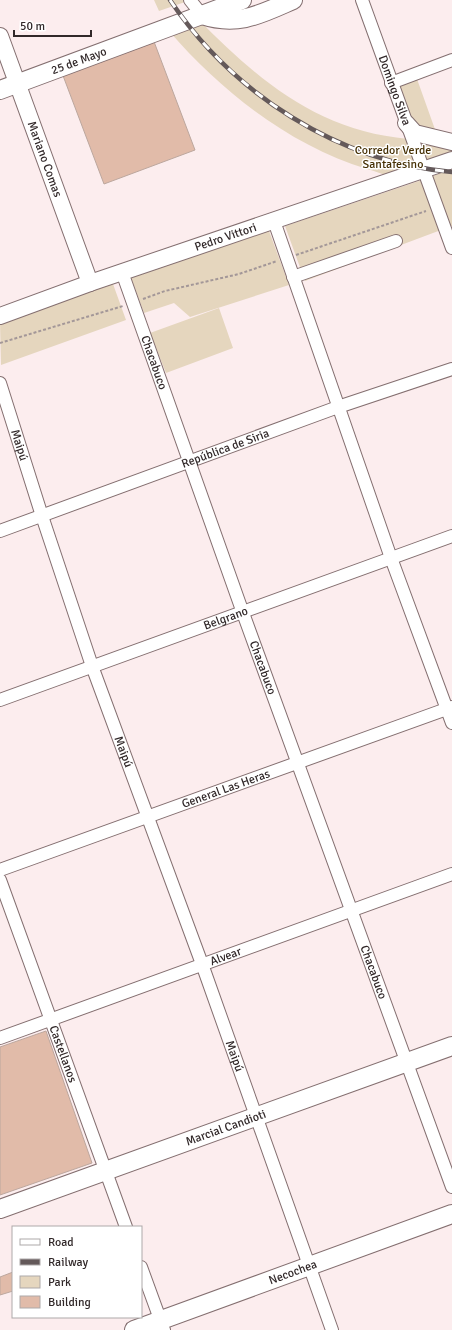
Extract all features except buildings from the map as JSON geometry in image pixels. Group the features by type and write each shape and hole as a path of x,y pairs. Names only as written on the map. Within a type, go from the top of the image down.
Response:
{"main road":[{"name":"25 de Mayo","path":"0,90 242,0"},
{"path":"202,15 233,21 248,19 293,0"},
{"name":"Marcial Candioti","path":"0,1209 256,1118 452,1046"},
{"name":"Necochea","path":"134,1330 162,1325 310,1265 452,1214"}],"street":[{"path":"190,0 202,15"},
{"name":"Domingo Silva","path":"362,0 452,248"},
{"name":"Mariano Comas","path":"0,36 90,283"},
{"path":"391,83 452,60"},
{"path":"406,123 415,133 452,142"},
{"name":"Pedro Vittori","path":"0,316 90,283 452,160"},
{"path":"274,221 391,558 449,708 452,723"},
{"path":"293,277 396,241"},
{"name":"Chacabuco","path":"122,272 243,613 351,911 408,1062 452,1187"},
{"name":"República de Siria","path":"0,531 338,408 452,370"},
{"name":"Maipú","path":"0,383 92,666 202,964 332,1330"},
{"name":"Belgrano","path":"0,700 452,536"},
{"name":"General Las Heras","path":"0,870 449,708"},
{"name":"Alvear","path":"0,1038 452,874"},
{"name":"Castellanos","path":"0,880 126,1226"},
{"path":"142,1271 162,1325"}],"path":[{"path":"0,343 104,313 165,291 239,274 437,207"}],"green space":[{"path":"154,0 184,0 185,2 159,11"},
{"name":"Corredor Verde Santafesino","path":"198,19 244,63 268,82 292,99 318,114 346,126 376,134 408,139 419,171 399,178 391,177 338,159 284,131 259,114 211,75 169,31"},
{"path":"417,79 437,135 415,127 400,90 401,86"},
{"name":"Corredor Verde Santafesino","path":"415,138 452,146 452,159 426,168"},
{"name":"Corredor Verde Santafesino","path":"452,169 452,226 448,227 430,177"},
{"path":"422,180 441,230 305,281 285,226"},
{"path":"269,231 289,285 190,317 174,303 144,313 131,278"},
{"path":"113,284 126,320 1,365 0,322"},
{"path":"219,308 233,348 166,373 150,333"}],"railway":[{"path":"170,0 196,34 225,65 257,93 292,118 330,138 369,154 410,166 452,172"}]}
